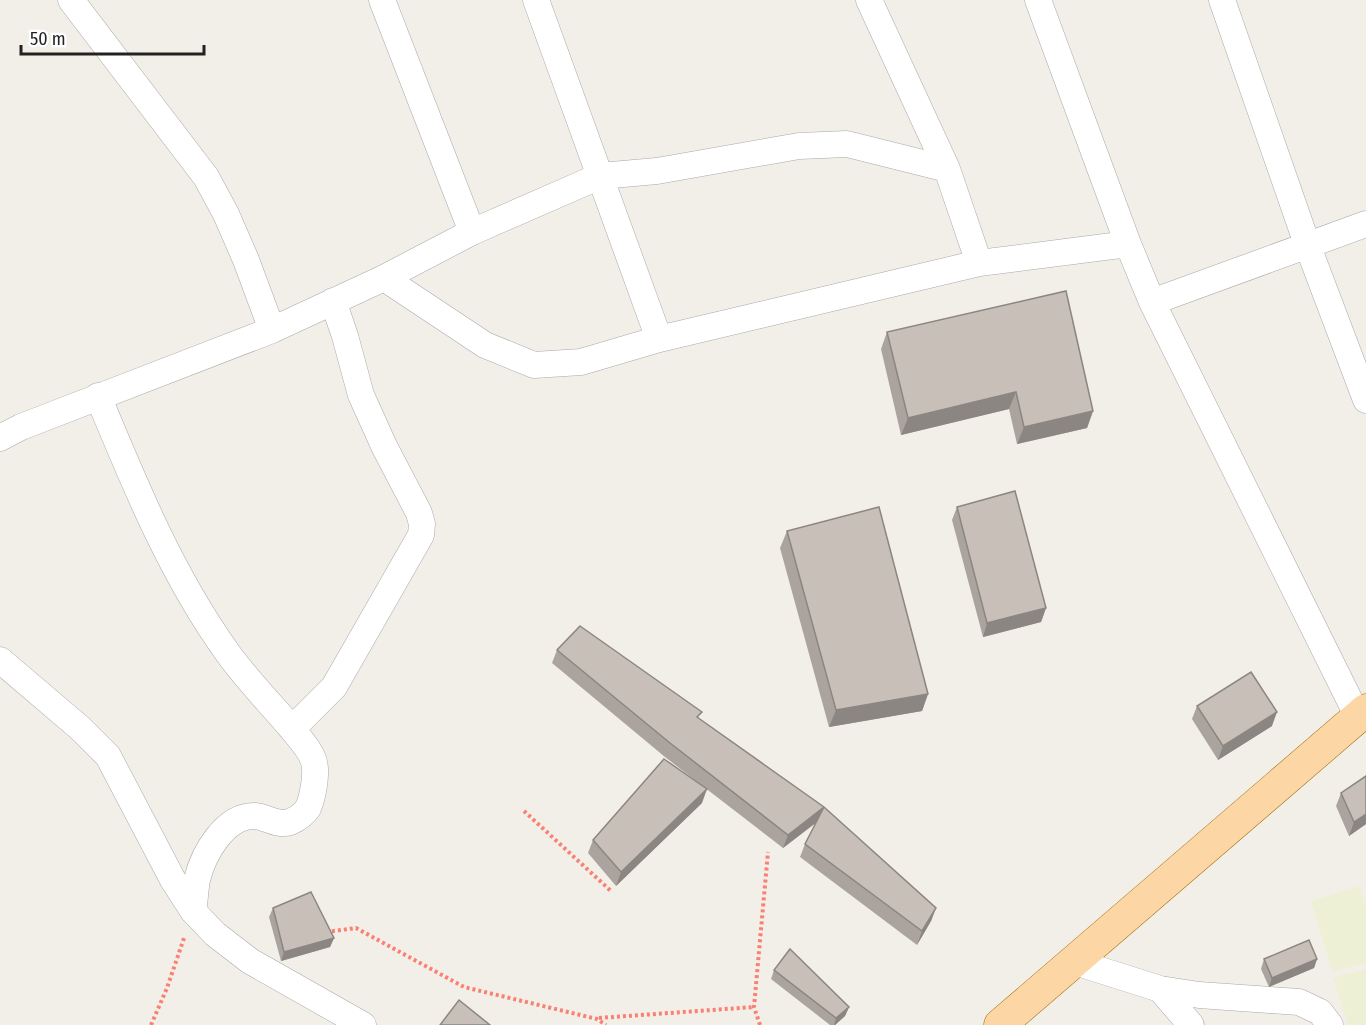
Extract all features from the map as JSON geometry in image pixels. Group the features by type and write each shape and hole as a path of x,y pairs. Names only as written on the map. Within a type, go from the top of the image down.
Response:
{"main road":[{"path":"1004,1023 1362,714"}],"street":[{"path":"71,0 206,177 226,214 246,260 272,330"},
{"path":"382,0 471,232"},
{"path":"536,0 659,339"},
{"path":"869,0 947,169 979,263"},
{"path":"1038,0 1128,244 1152,302 1362,714"},
{"path":"1222,0 1307,244 1366,400"},
{"path":"0,438 21,427 98,396 272,330 384,278 471,232 600,176 657,171 799,146 847,144 947,169"},
{"path":"1152,302 1366,224"},
{"path":"384,278 485,345 534,365 581,362 659,339 979,263 1128,244"},
{"path":"292,729 334,687 421,536 422,524 419,513 384,446 361,395 333,301"},
{"path":"98,396 150,520 190,595 228,654 292,729 313,757 315,766 316,776 308,806 303,815 289,822 277,823 254,816 240,819 223,830 206,856 198,878 193,911"},
{"path":"0,660 80,728 108,756 173,880 193,911 215,934 250,961 363,1025"},
{"path":"1075,963 1160,989 1198,995 1299,1002 1320,1012 1330,1025"},
{"path":"1160,989 1191,1025"}],"path":[{"path":"524,811 611,891"},
{"path":"760,1025 754,1007 768,852"},
{"path":"151,1025 167,988 193,911"},
{"path":"323,932 356,928 464,987 597,1018 754,1007"},
{"path":"597,1018 606,1025"}],"green space":[{"path":"1360,886 1366,907 1366,963 1332,971 1311,901"},
{"path":"1366,969 1366,1025 1348,1025 1333,978"}],"building":[{"path":"1066,291 1093,411 1024,427 1016,392 908,418 887,332"},
{"path":"1015,491 1046,608 987,623 957,507"},
{"path":"879,507 928,694 836,710 787,531"},
{"path":"580,626 702,712 697,717 824,807 788,835 670,743 557,650"},
{"path":"1251,672 1277,712 1223,746 1197,706"},
{"path":"664,759 707,789 621,872 593,840"},
{"path":"1366,776 1366,814 1354,822 1341,793"},
{"path":"824,807 936,908 922,931 805,844"},
{"path":"311,892 334,938 284,952 273,908"},
{"path":"1309,940 1317,959 1272,978 1264,959"},
{"path":"790,949 849,1007 836,1018 774,970"},
{"path":"459,1000 490,1025 440,1025"}]}
